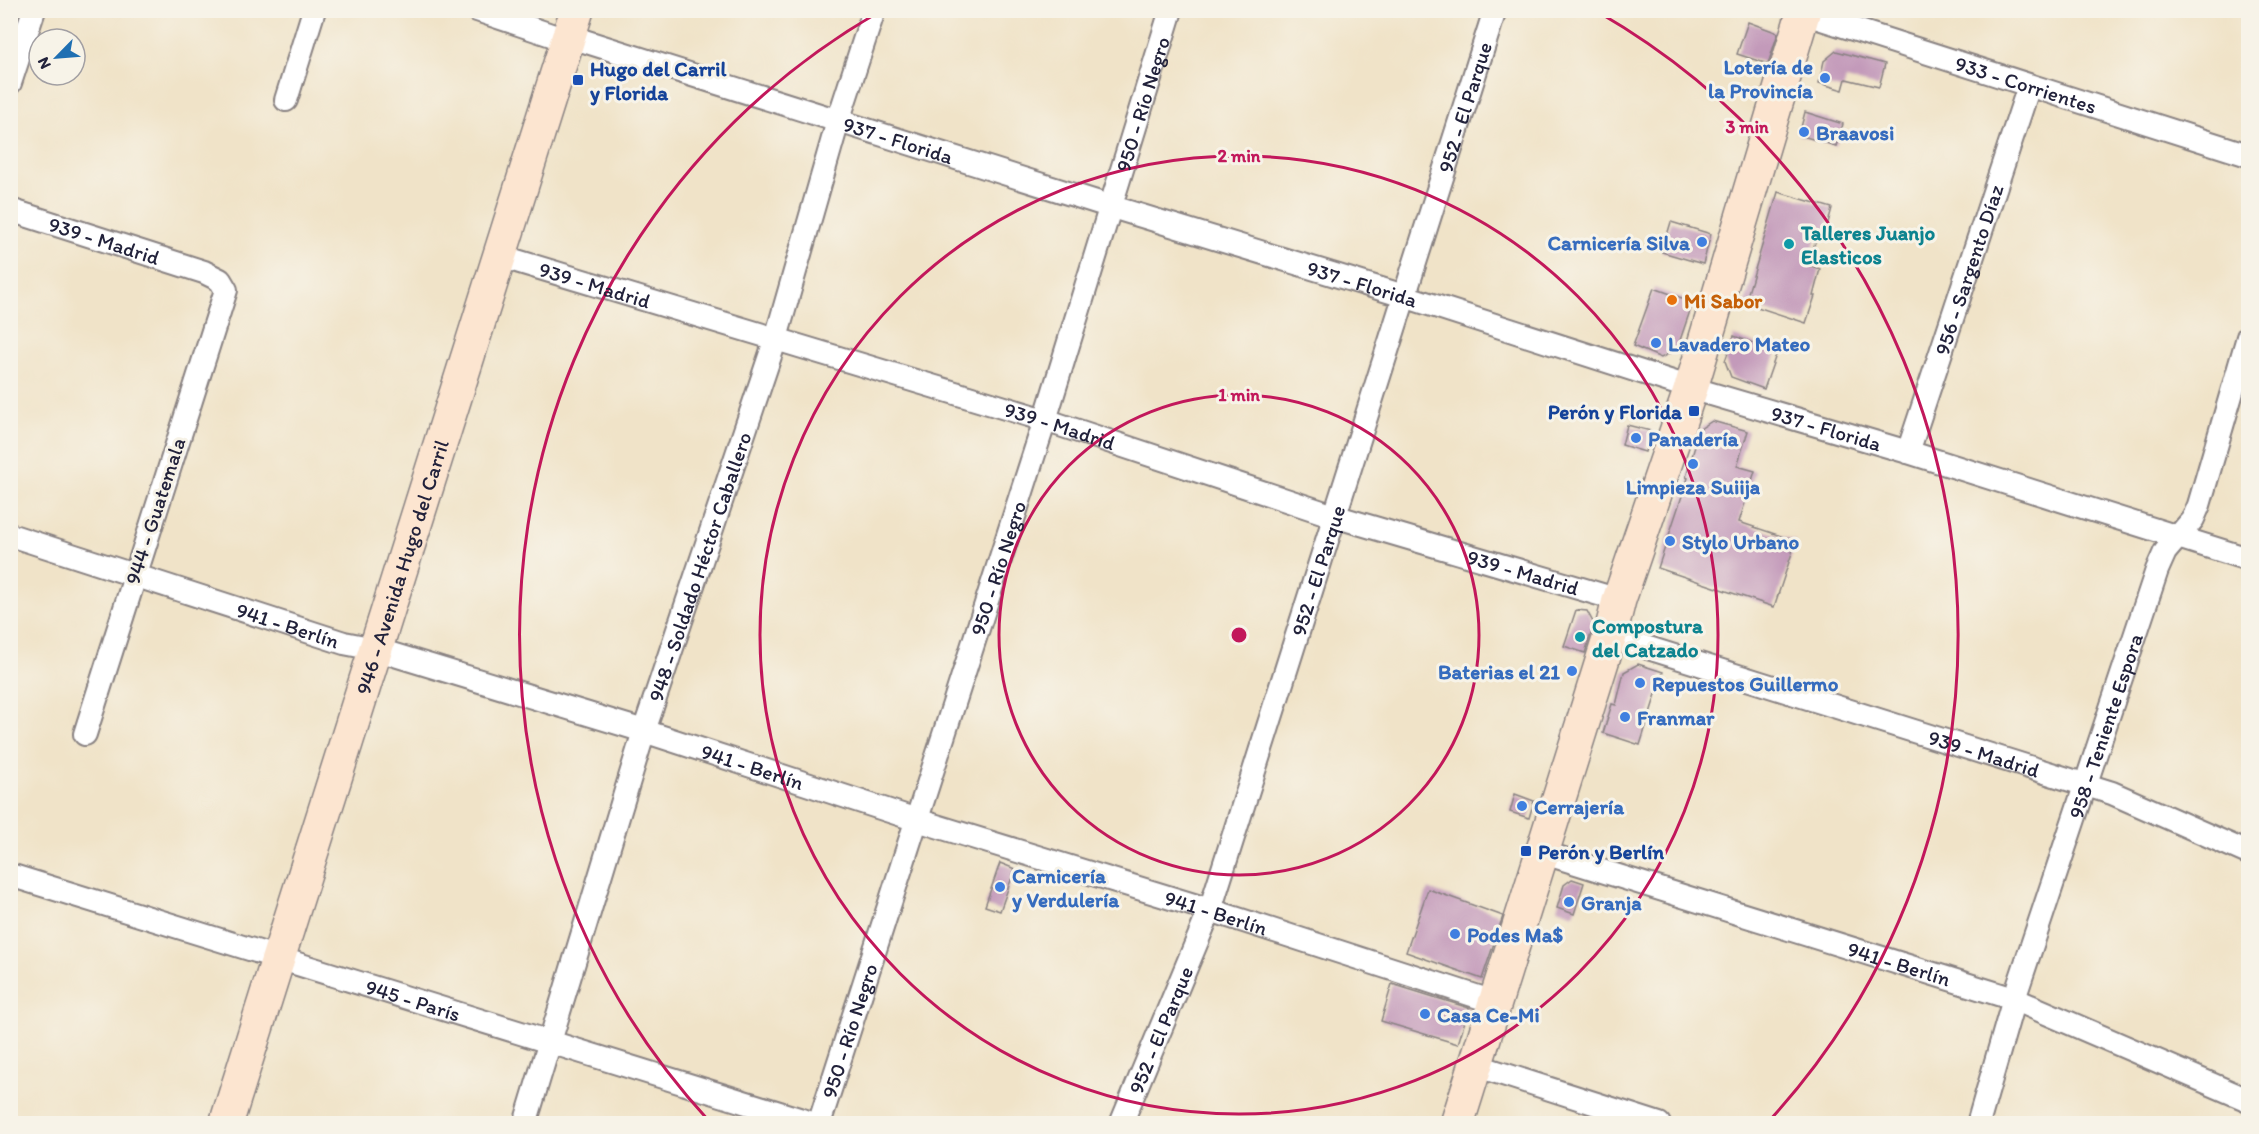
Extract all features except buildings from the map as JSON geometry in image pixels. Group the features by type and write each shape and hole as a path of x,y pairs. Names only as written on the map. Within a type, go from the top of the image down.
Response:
{"main road":[{"path":"1457,1124 1610,636 1619,600 1691,388 1804,12"},
{"name":"946 - Avenida Hugo del Carril","path":"226,1124 573,25"}],"street":[{"path":"10,83 34,10"},
{"path":"286,100 314,10"},
{"name":"937 - Florida","path":"477,10 573,25 584,41 1404,296 1691,388 1908,452 2248,559"},
{"name":"948 - Soldado Héctor Caballero","path":"525,1124 644,731 776,338 838,121 874,10"},
{"name":"950 - Río Negro","path":"817,1124 1045,420 1171,10"},
{"name":"952 - El Parque","path":"1121,1124 1210,910 1496,10"},
{"name":"933 - Corrientes","path":"1804,12 2248,155"},
{"name":"956 - Sargento Díaz","path":"1908,452 2029,86"},
{"name":"939 - Madrid","path":"10,210 204,272 220,280 226,290"},
{"name":"939 - Madrid","path":"500,256 1045,420 1334,516 1619,600"},
{"name":"944 - Guatemala","path":"85,734 226,290"},
{"name":"958 - Teniente Espora","path":"1978,1124 2014,999 2157,570 2165,552 2193,519 2199,506 2248,337"},
{"name":"941 - Berlín","path":"10,535 344,644 375,649 644,731 917,820 1210,910 1494,1002"},
{"name":"939 - Madrid","path":"1610,636 2112,793 2248,853"},
{"name":"941 - Berlín","path":"1541,852 2014,999 2248,1100"},
{"name":"945 - París","path":"10,875 817,1124"},
{"path":"1475,1065 1659,1124"}],"place":[{"name":"Lotería de la Provincía","path":"1825,78"},
{"name":"Hugo del Carril y Florida","path":"578,80"},
{"name":"Braavosi","path":"1804,132"},
{"name":"Carnicería Silva","path":"1702,242"},
{"name":"Talleres Juanjo Elasticos","path":"1789,244"},
{"name":"Mi Sabor","path":"1672,300"},
{"name":"Lavadero Mateo","path":"1656,343"},
{"name":"Perón y Florida","path":"1694,411"},
{"name":"Panadería","path":"1636,438"},
{"name":"Limpieza Suiija","path":"1693,464"},
{"name":"Stylo Urbano","path":"1670,541"},
{"name":"Compostura del Catzado","path":"1580,637"},
{"name":"Baterias el 21","path":"1572,671"},
{"name":"Repuestos Guillermo","path":"1640,683"},
{"name":"Franmar","path":"1625,717"},
{"name":"Cerrajería","path":"1522,806"},
{"name":"Perón y Berlín","path":"1526,851"},
{"name":"Carnicería y Verdulería","path":"1000,887"},
{"name":"Granja","path":"1569,902"},
{"name":"Podes Ma$","path":"1455,934"},
{"name":"Casa Ce-Mi","path":"1425,1014"}]}
